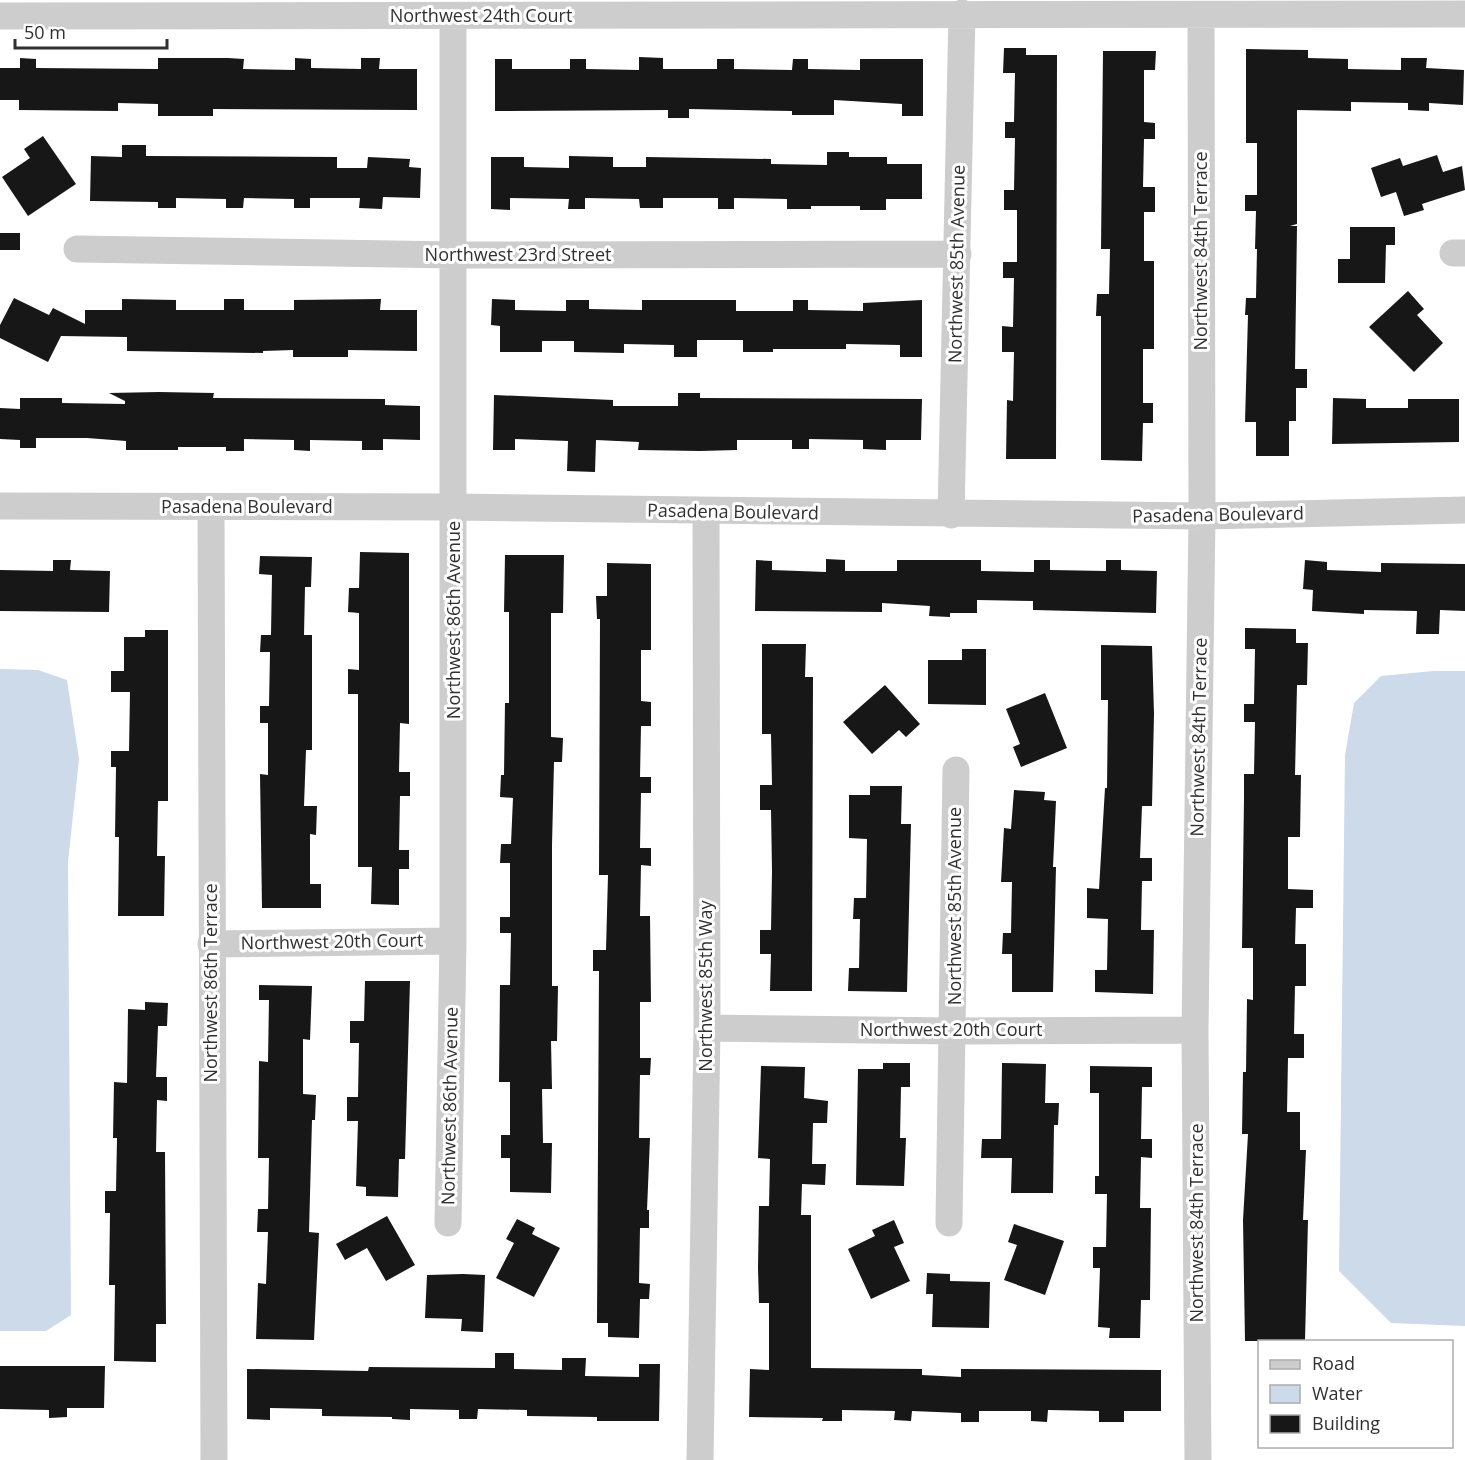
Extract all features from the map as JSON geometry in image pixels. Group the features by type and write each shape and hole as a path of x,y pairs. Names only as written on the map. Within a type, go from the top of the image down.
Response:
{"street":[{"name":"Northwest 85th Avenue","path":"951,515 962,13"},
{"name":"Northwest 24th Court","path":"0,16 1465,14"},
{"name":"Northwest 84th Terrace","path":"1198,1460 1195,1030 1202,516 1201,15"},
{"name":"Northwest 86th Avenue","path":"448,1223 453,941 455,507 453,17"},
{"name":"Northwest 23rd Street","path":"77,249 454,255 958,254"},
{"name":"Pasadena Boulevard","path":"0,506 455,507 951,515 1202,516 1465,510"},
{"name":"Northwest 86th Terrace","path":"211,507 214,1460"},
{"name":"Northwest 85th Way","path":"700,1460 707,1028 706,512"},
{"name":"Northwest 85th Avenue","path":"950,1223 956,770"},
{"name":"Northwest 20th Court","path":"211,944 453,941"},
{"name":"Northwest 20th Court","path":"707,1028 954,1031 1195,1030"}],"water":[{"path":"0,669 38,670 67,680 79,759 68,862 71,1315 46,1331 0,1331"},
{"path":"1433,671 1465,671 1465,1326 1391,1323 1339,1271 1345,755 1354,703 1381,676"}],"building":[{"path":"1004,48 1026,48 1026,55 1057,55 1056,459 1006,459 1007,400 1013,401 1014,352 1002,352 1002,326 1013,327 1014,278 1003,278 1003,262 1017,262 1017,210 1004,210 1004,190 1014,190 1015,138 1005,138 1005,122 1014,122 1015,73 1003,73"},
{"path":"1246,49 1308,50 1308,58 1348,59 1348,69 1401,70 1401,58 1427,58 1426,68 1464,70 1463,105 1429,103 1429,111 1408,110 1408,103 1351,102 1351,111 1297,110 1297,224 1290,226 1297,226 1295,369 1307,369 1307,388 1296,388 1296,421 1289,421 1289,456 1256,456 1256,422 1245,422 1248,315 1245,315 1246,298 1256,298 1257,249 1255,249 1256,211 1245,211 1245,195 1257,195 1257,143 1246,143"},
{"path":"1103,51 1156,51 1155,70 1144,70 1144,122 1155,123 1155,139 1144,139 1143,187 1155,187 1155,212 1144,212 1144,261 1154,261 1154,349 1143,349 1143,403 1153,403 1153,423 1143,423 1142,461 1101,460 1101,316 1096,316 1097,294 1109,294 1110,249 1101,249"},
{"path":"639,57 663,58 663,69 717,69 717,59 734,59 734,69 792,70 793,59 808,59 808,69 860,70 860,59 923,59 923,116 902,116 902,104 834,100 834,115 792,115 792,111 689,109 689,118 668,118 668,110 495,111 495,59 512,59 512,69 570,69 570,59 586,59 586,69 639,70"},
{"path":"20,58 36,59 36,68 158,69 158,58 228,58 244,59 243,69 295,70 295,58 311,59 311,68 361,69 361,58 380,58 379,69 417,69 417,110 213,109 213,116 158,116 158,104 118,103 118,111 19,110 19,100 0,100 0,68 20,68"},
{"path":"43,136 76,184 28,216 2,177 30,158 24,149"},
{"path":"122,145 146,145 146,156 337,157 337,168 367,168 368,157 410,159 409,167 421,168 420,198 383,197 382,209 359,208 360,198 310,198 310,208 294,208 294,199 244,198 243,208 226,208 226,199 176,198 176,208 158,208 158,202 90,201 91,156 122,157"},
{"path":"827,152 849,152 849,157 887,157 887,164 922,164 922,199 886,199 886,210 860,210 860,206 811,206 811,209 787,209 787,199 734,198 734,209 718,209 718,198 663,198 663,208 640,208 639,199 585,198 585,209 568,209 569,199 510,198 510,210 491,209 491,157 524,157 524,167 569,168 569,156 613,157 613,167 646,167 646,157 771,159 771,164 827,165"},
{"path":"1437,155 1443,172 1462,166 1465,190 1422,204 1424,210 1404,216 1396,192 1381,197 1371,168 1400,158 1403,166"},
{"path":"1350,227 1395,227 1395,245 1386,245 1385,283 1338,283 1338,259 1350,259"},
{"path":"0,233 20,233 20,250 0,250"},
{"path":"1408,291 1424,309 1417,315 1443,343 1414,372 1369,327"},
{"path":"14,298 49,315 53,308 85,324 85,310 122,310 122,299 176,300 176,310 224,310 224,299 244,299 244,310 294,310 294,300 381,299 380,310 417,310 417,351 348,350 348,357 293,357 293,350 263,351 263,353 127,351 127,337 61,336 48,362 0,338 0,325"},
{"path":"492,299 515,300 515,310 566,311 566,300 589,300 589,309 642,310 642,300 736,300 736,311 793,311 793,300 808,300 808,310 863,311 863,303 922,300 922,357 900,357 900,345 846,344 846,349 773,349 773,352 743,352 743,340 697,340 697,357 674,357 674,345 624,344 624,353 574,352 574,341 542,341 542,352 500,352 500,326 491,325"},
{"path":"109,393 214,393 213,398 385,399 385,405 420,406 420,440 383,439 383,450 362,450 362,441 310,440 310,451 294,450 294,440 244,439 244,451 226,451 226,447 126,450 126,441 87,438 36,438 36,448 20,448 20,440 0,439 0,408 20,409 20,398 62,398 62,403 125,404 125,401"},
{"path":"678,393 700,393 700,398 922,399 921,440 886,440 886,450 863,449 863,440 809,439 809,449 792,449 792,440 737,440 737,450 700,451 638,450 639,442 596,440 595,472 567,471 568,441 515,439 515,450 493,450 494,395 613,400 613,406 678,406"},
{"path":"1333,398 1366,399 1366,408 1408,408 1408,399 1459,399 1459,442 1332,444"},
{"path":"360,552 409,553 409,724 400,723 399,772 410,772 410,796 400,796 399,850 409,850 409,869 399,869 399,905 371,904 372,867 358,867 358,694 348,694 348,669 359,670 359,613 348,612 349,588 359,588"},
{"path":"505,555 564,555 563,613 551,613 551,737 563,738 562,762 554,762 552,845 552,986 558,986 557,1041 551,1041 552,1089 542,1089 543,1143 552,1143 551,1193 510,1192 510,1158 501,1158 501,1135 510,1135 510,1082 499,1082 500,985 510,985 511,933 500,933 500,917 510,917 510,863 500,863 501,844 511,844 513,798 500,797 501,775 504,775 505,703 509,703 509,612 504,612"},
{"path":"260,556 312,557 311,587 305,587 304,635 312,635 312,750 306,750 304,806 317,806 316,835 310,834 310,884 321,884 321,908 262,908 260,774 268,775 268,723 260,723 260,706 269,706 270,652 260,652 261,635 271,635 272,575 259,574"},
{"path":"826,559 845,560 845,571 897,571 897,560 981,560 981,571 1034,572 1034,560 1050,560 1050,570 1106,571 1106,560 1121,560 1121,570 1157,571 1156,613 1033,610 1033,601 977,600 977,613 950,613 950,617 929,616 930,606 882,603 882,612 755,611 756,560 772,561 772,570 826,572"},
{"path":"53,560 71,560 70,570 110,571 109,612 0,611 0,570 53,571"},
{"path":"1305,560 1327,562 1327,570 1381,572 1381,563 1465,564 1465,611 1440,610 1439,634 1416,634 1417,611 1364,610 1364,614 1312,611 1313,590 1303,589"},
{"path":"607,563 651,564 651,650 641,650 641,701 651,702 651,726 641,726 640,777 651,777 651,793 641,793 640,848 651,848 651,866 641,865 640,916 650,916 651,1002 640,1002 640,1058 651,1058 650,1075 640,1075 639,1138 650,1138 647,1210 649,1210 649,1228 640,1228 639,1283 650,1284 649,1299 640,1299 639,1338 608,1337 608,1323 597,1323 599,971 593,971 593,950 606,950 608,875 599,875 600,619 597,619 596,596 607,596"},
{"path":"1245,628 1296,629 1296,643 1308,643 1307,685 1297,685 1295,775 1301,775 1300,837 1288,837 1288,889 1313,890 1313,908 1296,908 1295,944 1306,944 1306,986 1295,986 1294,1034 1304,1034 1304,1058 1288,1058 1287,1112 1300,1112 1300,1150 1306,1150 1303,1220 1308,1220 1305,1340 1245,1341 1243,1220 1248,1134 1242,1134 1243,1072 1246,1072 1247,999 1253,1000 1253,948 1242,948 1244,774 1254,774 1255,722 1244,722 1244,704 1254,704 1255,649 1245,649"},
{"path":"145,630 168,630 168,801 158,801 157,856 165,856 164,916 118,916 119,837 115,837 116,767 111,767 111,751 129,751 130,692 111,692 111,671 124,671 124,637 145,637"},
{"path":"762,644 806,644 805,677 813,677 812,991 770,991 771,954 760,954 760,930 771,930 772,871 771,810 760,810 760,785 772,785 771,734 762,734"},
{"path":"1101,645 1152,646 1154,714 1152,806 1142,806 1140,858 1152,858 1152,881 1142,881 1141,930 1154,930 1153,994 1095,992 1095,970 1107,970 1108,919 1087,918 1087,888 1099,889 1105,788 1107,788 1108,700 1101,700"},
{"path":"962,649 986,649 986,705 928,704 928,660 962,660"},
{"path":"885,685 920,724 906,737 899,730 872,754 843,722"},
{"path":"1045,693 1067,748 1021,767 1013,747 1020,744 1006,709"},
{"path":"870,786 902,786 901,824 911,824 907,992 848,991 849,968 859,968 860,919 853,919 854,898 866,898 867,839 849,838 849,795 870,795"},
{"path":"1014,790 1045,792 1044,800 1056,801 1053,867 1056,867 1053,992 1012,992 1012,954 1002,954 1003,933 1011,933 1012,882 1001,882 1004,828 1011,829"},
{"path":"365,981 410,981 405,1159 399,1159 398,1197 366,1196 366,1187 356,1186 358,1121 347,1121 347,1097 358,1097 359,1043 350,1043 350,1021 364,1021"},
{"path":"259,985 312,986 310,1040 303,1039 303,1094 316,1095 315,1120 312,1120 309,1232 319,1233 314,1340 256,1339 258,1283 266,1284 268,1232 257,1232 258,1209 268,1209 269,1158 258,1158 259,1061 268,1062 269,1000 259,1000"},
{"path":"145,1002 168,1003 167,1026 158,1026 156,1077 167,1077 167,1101 157,1100 156,1152 165,1152 166,1324 156,1324 156,1362 114,1361 115,1285 109,1285 110,1213 105,1213 105,1191 116,1191 117,1138 113,1138 114,1082 127,1083 128,1009 145,1010"},
{"path":"883,1063 910,1063 910,1087 901,1087 900,1138 906,1138 904,1186 856,1185 858,1069 883,1069"},
{"path":"1002,1063 1046,1064 1045,1103 1059,1103 1058,1125 1054,1125 1053,1193 1011,1193 1012,1158 981,1158 982,1139 1001,1139"},
{"path":"761,1066 805,1067 804,1098 828,1101 827,1123 813,1123 812,1164 826,1164 825,1185 802,1184 801,1215 811,1215 811,1368 922,1369 922,1375 961,1377 961,1369 1161,1370 1161,1411 1124,1411 1124,1422 1099,1422 1099,1411 1048,1410 1047,1422 1031,1421 1031,1411 979,1411 979,1422 961,1422 961,1413 912,1411 911,1421 894,1420 895,1411 842,1410 842,1421 822,1421 823,1418 749,1417 750,1369 769,1370 769,1303 759,1303 758,1268 759,1206 769,1206 770,1159 758,1158"},
{"path":"1090,1066 1152,1067 1152,1087 1142,1087 1141,1139 1152,1139 1152,1158 1141,1157 1140,1208 1151,1208 1150,1300 1141,1300 1140,1338 1109,1338 1110,1328 1098,1327 1100,1268 1093,1268 1093,1247 1106,1247 1107,1194 1095,1194 1095,1176 1099,1176 1099,1093 1090,1093"},
{"path":"387,1216 415,1265 386,1281 367,1248 345,1260 336,1244"},
{"path":"517,1219 535,1228 532,1234 560,1248 534,1297 496,1278 514,1243 506,1239"},
{"path":"894,1220 904,1243 894,1247 910,1281 871,1299 848,1249 875,1236 872,1230"},
{"path":"1014,1224 1064,1241 1045,1295 1004,1280 1017,1245 1008,1242"},
{"path":"927,1273 950,1274 950,1281 990,1282 989,1328 932,1327 933,1294 926,1294"},
{"path":"427,1275 485,1275 483,1332 461,1331 462,1319 425,1318"},
{"path":"495,1353 514,1353 514,1369 562,1370 562,1358 586,1358 585,1376 639,1377 639,1364 660,1364 659,1421 597,1421 597,1417 527,1416 527,1410 478,1409 477,1419 459,1419 459,1410 410,1409 410,1420 392,1419 392,1417 322,1416 322,1409 270,1408 270,1420 247,1419 247,1369 368,1371 369,1367 495,1368"},
{"path":"0,1366 105,1366 104,1408 67,1408 67,1417 49,1418 49,1410 0,1409"}]}
